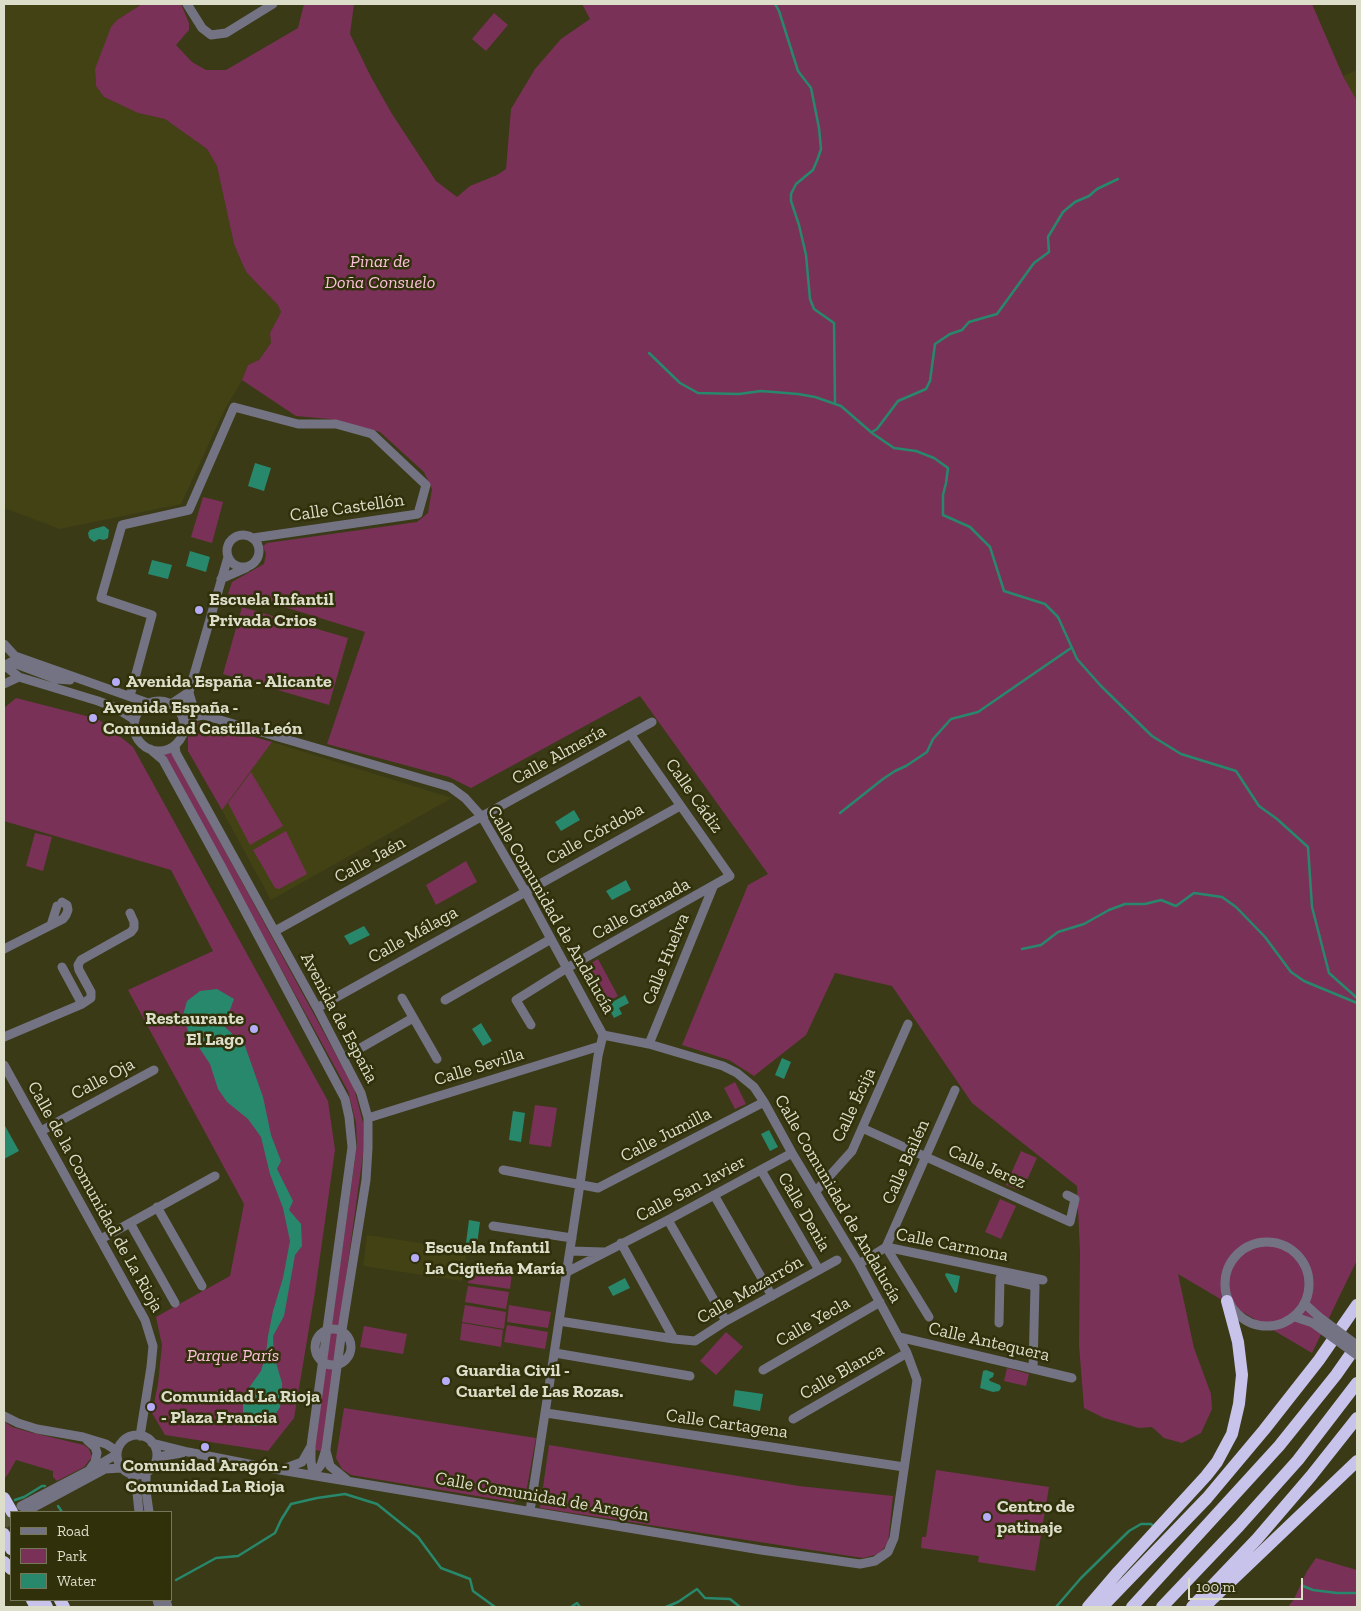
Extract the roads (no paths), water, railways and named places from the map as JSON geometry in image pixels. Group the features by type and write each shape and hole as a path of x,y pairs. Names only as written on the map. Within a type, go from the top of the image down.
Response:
{"highway":[{"path":"1088,1607 1206,1476 1217,1462 1232,1434 1240,1404 1242,1376 1238,1342 1227,1300"},
{"path":"1102,1607 1213,1491 1313,1368 1357,1305"},
{"path":"1132,1607 1279,1446 1336,1375 1357,1345"},
{"path":"1162,1607 1298,1460 1357,1383"},
{"path":"1192,1607 1257,1539 1357,1418"},
{"path":"1204,1607 1357,1461"},
{"path":"4,1498 20,1510"},
{"path":"4,1529 10,1541"},
{"path":"4,1534 10,1547"}],"street":[{"path":"186,4 202,28 212,35 226,33 273,4"},
{"name":"Calle Castellón","path":"130,696 152,615 101,598 122,525 189,510 234,407 298,424 336,424 372,434 426,485 418,514 253,538"},
{"path":"184,722 181,713 171,704 156,701 148,703 142,708 134,720 134,729 137,738 142,744 158,751 167,750 175,746 180,740 183,732 189,692 222,579 228,556 227,550 230,542 237,536 244,535 253,538 259,545 259,556 256,562 222,579"},
{"path":"228,556 237,566 248,567"},
{"path":"4,644 15,656 148,703"},
{"path":"4,655 4,666"},
{"path":"4,666 11,662 56,679 80,680"},
{"path":"4,666 19,677 98,701 114,707 134,720"},
{"path":"4,684 19,677"},
{"path":"171,704 189,692"},
{"path":"189,692 193,706 203,715"},
{"path":"184,722 192,717 203,715"},
{"name":"Calle Comunidad de Andalucía","path":"203,715 450,787 465,798 482,816 526,891 603,1035 649,1044 723,1066 737,1073 754,1087 859,1264 899,1337 917,1380 894,1538 888,1552"},
{"name":"Calle Almería","path":"482,816 652,722"},
{"name":"Calle Cádiz","path":"631,735 730,876"},
{"name":"Avenida de España","path":"175,746 176,753 343,1058 361,1093 368,1118 366,1180 342,1330 326,1449 321,1465 314,1475"},
{"name":"Avenida de España","path":"150,749 163,760 345,1099 352,1147 311,1446 311,1462 314,1475"},
{"name":"Calle Córdoba","path":"526,891 680,806"},
{"name":"Calle Jaén","path":"275,931 482,816"},
{"name":"Calle Granada","path":"531,1026 516,1000 567,968 730,876"},
{"name":"Calle Huelva","path":"649,1044 713,887"},
{"name":"Calle Málaga","path":"317,1008 526,891"},
{"path":"4,949 62,919 68,910 67,905 59,904"},
{"path":"4,1037 82,1004 91,998 91,992 78,965 81,960 131,932 134,928 134,922 130,913"},
{"path":"445,1000 552,940"},
{"path":"62,967 82,1004"},
{"path":"402,998 437,1059"},
{"path":"343,1058 413,1018"},
{"name":"Calle Écija","path":"816,1191 852,1151 908,1024"},
{"path":"530,1511 603,1035"},
{"name":"Calle Sevilla","path":"368,1118 600,1046"},
{"name":"Calle de la Comunidad de La Rioja","path":"4,1066 145,1320 153,1346 140,1436"},
{"name":"Calle Oja","path":"41,1131 154,1070"},
{"name":"Calle Bailén","path":"886,1248 955,1090"},
{"name":"Calle Jumilla","path":"503,1170 598,1188 764,1102"},
{"name":"Calle Jerez","path":"862,1128 1070,1222 1074,1199 1067,1195"},
{"name":"Calle San Javier","path":"567,1272 792,1153"},
{"name":"Calle Denia","path":"761,1170 819,1270"},
{"path":"101,1240 215,1176"},
{"path":"714,1195 772,1296"},
{"path":"157,1207 202,1286"},
{"path":"668,1220 726,1321"},
{"path":"130,1223 175,1303"},
{"path":"493,1226 572,1238"},
{"path":"620,1243 674,1339"},
{"path":"1256,1243 1280,1244 1291,1249 1300,1257 1310,1280 1305,1304 1295,1317 1283,1324 1270,1327 1256,1326 1244,1320 1234,1311 1227,1300 1224,1289 1229,1265 1236,1255 1256,1243"},
{"path":"886,1248 929,1317"},
{"name":"Calle Carmona","path":"859,1264 886,1248 1043,1280"},
{"path":"570,1251 604,1252"},
{"name":"Calle Mazarrón","path":"560,1321 674,1339 695,1340 837,1260"},
{"path":"999,1323 1000,1278 1035,1286 1033,1369"},
{"name":"Calle Yecla","path":"763,1370 880,1302"},
{"path":"1305,1304 1315,1319 1357,1355"},
{"path":"1295,1317 1315,1319 1357,1345"},
{"path":"327,1329 342,1330"},
{"name":"Calle Antequera","path":"899,1337 1072,1378"},
{"path":"555,1353 690,1376"},
{"name":"Calle Blanca","path":"793,1419 907,1353"},
{"path":"323,1362 337,1365"},
{"name":"Calle Cartagena","path":"546,1413 904,1467"},
{"path":"4,1416 37,1429 83,1437 124,1440 132,1436 140,1436 152,1442 157,1452 157,1457 154,1467 146,1474 136,1476 121,1468 117,1459 117,1452"},
{"path":"83,1437 106,1444 117,1452"},
{"path":"83,1437 95,1447 97,1454 90,1470"},
{"path":"20,1510 90,1470 117,1452 124,1440"},
{"name":"Calle Comunidad de Aragón","path":"152,1442 188,1452 281,1470 761,1550 860,1564 875,1561 888,1552"},
{"path":"281,1470 302,1462 311,1446"},
{"path":"326,1449 330,1466 349,1481"},
{"name":"Calle Comunidad de Aragón","path":"157,1457 188,1452"},
{"path":"20,1510 105,1469 121,1468"},
{"path":"146,1474 149,1511"},
{"path":"132,1475 137,1493 139,1511"}],"water":[{"path":"255,463 271,468 264,491 248,486"},
{"path":"104,526 109,530 108,538 104,540 99,539 94,542 89,538 88,533 90,530"},
{"path":"190,551 210,557 206,572 186,566"},
{"path":"152,560 172,565 168,579 148,574"},
{"path":"574,810 580,820 561,831 555,822"},
{"path":"626,880 631,890 612,900 606,891"},
{"path":"364,926 370,935 350,945 344,936"},
{"path":"217,989 234,999 224,1026 245,1046 263,1097 271,1135 281,1161 277,1169 293,1201 289,1210 301,1224 302,1246 295,1255 284,1316 273,1336 274,1356 282,1383 280,1407 272,1420 262,1425 251,1426 243,1415 243,1396 261,1371 290,1241 283,1208 270,1174 261,1137 248,1119 227,1102 218,1089 210,1064 188,1031 183,1015 187,1001 200,991"},
{"path":"625,995 629,1003 619,1008 622,1014 614,1018 607,1005"},
{"path":"481,1023 492,1041 483,1046 472,1029"},
{"path":"782,1058 791,1062 784,1079 775,1075"},
{"path":"513,1111 525,1113 521,1142 509,1140"},
{"path":"4,1124 19,1151 4,1159"},
{"path":"769,1130 778,1147 770,1151 761,1134"},
{"path":"469,1220 480,1222 477,1245 466,1243"},
{"path":"946,1273 960,1276 957,1292 955,1293 945,1275"},
{"path":"625,1278 630,1288 613,1296 608,1287"},
{"path":"986,1370 994,1373 993,1377 989,1379 1000,1385 999,1391 993,1392 980,1388 983,1371"},
{"path":"735,1390 763,1394 760,1411 733,1406"}],"waterway":[{"path":"775,4 779,11 798,71 811,88 819,128 821,149 818,158 813,170 796,184 791,194 791,201 806,255 810,299 814,309 834,323 835,403"},
{"path":"872,432 877,429 898,401 926,389 930,381 935,344 950,334 962,330 969,322 997,314 1034,263 1049,252 1048,237 1063,212 1075,202 1118,179"},
{"path":"649,353 680,383 698,393 739,394 761,391 815,397 841,406 872,433 894,448 916,451 934,458 948,468 943,495 943,515 970,527 990,547 1004,591 1045,604 1058,617 1077,659 1101,686 1152,736 1181,754 1236,771 1259,806 1277,819 1308,847 1312,907 1329,973 1357,998"},
{"path":"840,813 883,779 927,752 933,739 951,719 978,712 1071,648"},
{"path":"1022,949 1041,945 1058,932 1084,924 1109,910 1125,904 1145,904 1161,900 1176,906 1194,893 1222,897 1236,907 1265,937 1291,972 1304,981 1357,1003"},
{"path":"15,1500 45,1486"},
{"path":"176,1580 216,1558 238,1556 275,1533 291,1504 345,1494 377,1504 418,1537 441,1568 470,1579 473,1591 495,1607"},
{"path":"58,1506 61,1511"},
{"path":"1056,1607 1081,1578 1129,1531 1141,1524 1151,1524 1153,1526"},
{"path":"1303,1586 1313,1590 1357,1593"},
{"path":"666,1607 678,1602 697,1589 705,1598 730,1599 740,1607"},
{"path":"571,1607 577,1603 580,1607"}],"tunnel":[{"path":"13,1511 17,1509"},
{"path":"4,1516 10,1513"},
{"path":"4,1524 10,1521"}],"place":[{"name":"Escuela Infantil Privada Crios","path":"199,610"},
{"name":"Avenida España - Alicante","path":"116,682"},
{"name":"Avenida España - Comunidad Castilla León","path":"93,718"},
{"name":"Restaurante El Lago","path":"254,1029"},
{"name":"Escuela Infantil La Cigüeña María","path":"415,1258"},
{"name":"Guardia Civil - Cuartel de Las Rozas.","path":"446,1381"},
{"name":"Comunidad La Rioja - Plaza Francia","path":"151,1407"},
{"name":"Comunidad Aragón - Comunidad La Rioja","path":"205,1447"},
{"name":"Centro de patinaje","path":"987,1517"}],"park label":[{"name":"Pinar de Doña Consuelo","path":"380,272"},
{"name":"Parque París","path":"233,1356"}]}
